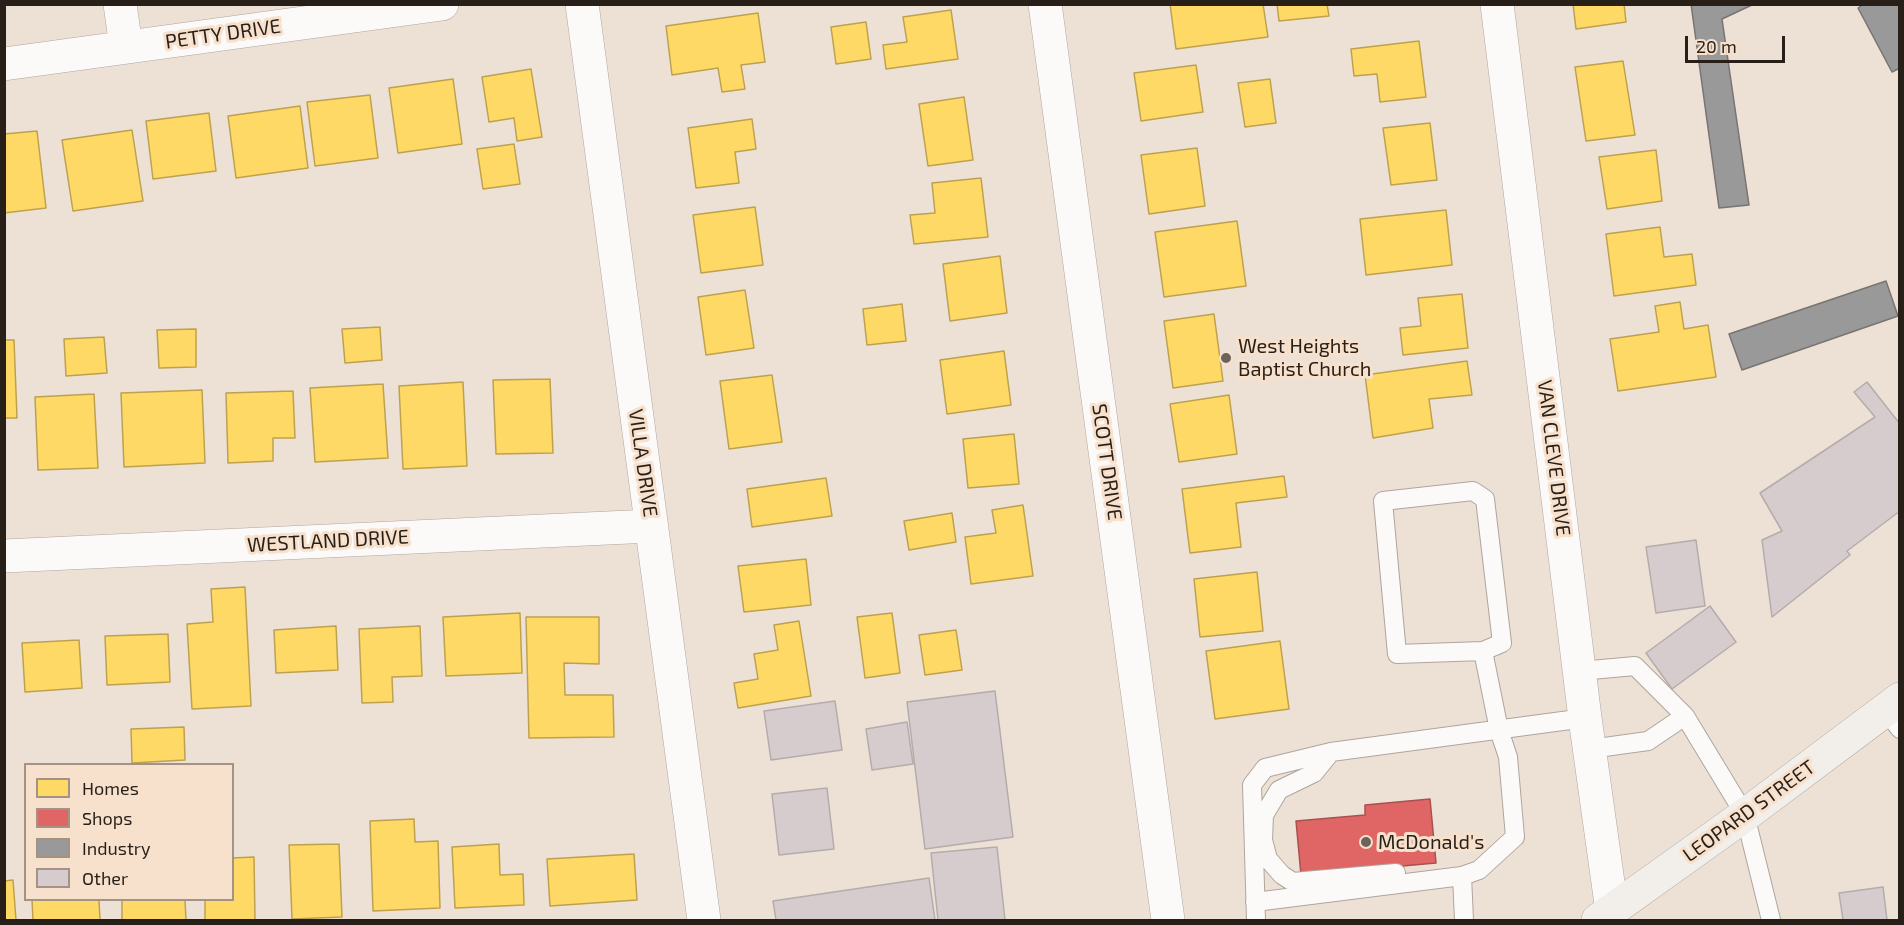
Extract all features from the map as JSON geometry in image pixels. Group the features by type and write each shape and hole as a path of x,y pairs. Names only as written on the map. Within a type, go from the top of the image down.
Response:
{"main road":[{"name":"LEOPARD STREET","path":"1607,917 1745,815 1895,713"}],"street":[{"path":"120,4 126,47"},
{"name":"PETTY DRIVE","path":"4,64 442,4"},
{"name":"VILLA DRIVE","path":"582,4 704,921"},
{"name":"SCOTT DRIVE","path":"1045,4 1168,921"},
{"name":"VAN CLEVE DRIVE","path":"1497,4 1580,671 1607,917"},
{"name":"WESTLAND DRIVE","path":"4,556 651,526"}],"lane":[{"path":"1473,491 1485,499 1502,643 1483,651 1397,654 1383,501 1473,491"},
{"path":"1483,651 1499,730 1508,757 1515,837 1479,870 1457,877 1256,911 1252,785 1264,768 1331,752 1499,730 1587,734 1648,741 1685,716"},
{"path":"1580,671 1635,666 1685,716 1745,815 1771,921"},
{"path":"1331,752 1314,773 1279,790 1264,814 1263,840 1268,859 1282,875 1293,882 1438,869 1457,877"},
{"path":"1457,877 1464,921"}],"building: Homes":[{"path":"1170,4 1263,4 1268,37 1176,49"},
{"path":"1277,4 1327,4 1329,16 1279,21"},
{"path":"1573,4 1624,4 1626,22 1576,29"},
{"path":"951,10 958,59 886,69 883,45 907,42 903,17"},
{"path":"758,13 765,62 741,65 745,89 722,92 718,68 672,75 666,26"},
{"path":"866,22 871,59 836,64 831,27"},
{"path":"1419,41 1426,97 1380,102 1377,74 1354,76 1351,49"},
{"path":"1623,61 1635,135 1586,141 1575,67"},
{"path":"1196,65 1203,112 1141,121 1134,73"},
{"path":"531,69 542,137 517,141 514,118 489,122 482,77"},
{"path":"453,79 462,144 398,153 389,88"},
{"path":"1270,79 1276,123 1245,127 1238,83"},
{"path":"370,95 378,158 315,166 307,102"},
{"path":"964,97 973,160 928,166 919,104"},
{"path":"300,106 308,168 236,178 228,116"},
{"path":"209,113 216,171 153,179 146,121"},
{"path":"752,119 756,149 735,152 739,183 696,188 688,128"},
{"path":"1430,123 1437,180 1391,185 1383,128"},
{"path":"132,130 143,201 73,211 62,140"},
{"path":"37,131 46,208 4,213 4,134"},
{"path":"514,144 520,184 483,189 477,149"},
{"path":"1197,148 1205,206 1149,214 1141,155"},
{"path":"1656,150 1662,201 1607,209 1599,157"},
{"path":"981,178 988,237 914,244 910,215 935,213 932,183"},
{"path":"755,207 763,265 701,273 693,215"},
{"path":"1446,210 1452,265 1366,275 1360,219"},
{"path":"1237,221 1246,286 1164,297 1155,232"},
{"path":"1660,227 1664,257 1692,254 1696,285 1614,296 1606,234"},
{"path":"1000,256 1007,313 950,321 943,264"},
{"path":"745,290 754,348 706,355 698,297"},
{"path":"1462,294 1468,348 1403,355 1400,328 1421,326 1418,298"},
{"path":"1680,302 1684,329 1708,325 1716,377 1618,391 1610,339 1659,332 1655,306"},
{"path":"902,304 906,341 867,345 863,309"},
{"path":"1214,314 1223,381 1173,388 1164,321"},
{"path":"380,327 382,360 345,363 342,329"},
{"path":"196,329 196,367 159,368 157,330"},
{"path":"104,337 107,373 66,376 64,339"},
{"path":"4,340 14,340 17,418 4,418"},
{"path":"1004,351 1011,405 947,414 940,360"},
{"path":"1467,361 1472,395 1429,399 1433,428 1373,438 1365,375"},
{"path":"772,375 782,442 729,449 720,381"},
{"path":"550,379 553,453 496,454 493,380"},
{"path":"463,382 467,466 403,469 399,386"},
{"path":"383,384 388,458 315,462 310,388"},
{"path":"202,390 205,463 124,467 121,393"},
{"path":"293,391 295,438 273,438 273,461 228,463 226,393"},
{"path":"94,394 98,468 38,470 35,397"},
{"path":"1229,395 1237,454 1179,462 1170,404"},
{"path":"1014,434 1019,484 968,488 963,439"},
{"path":"1284,476 1287,497 1236,503 1241,547 1190,553 1182,489"},
{"path":"826,478 832,516 752,527 747,489"},
{"path":"1023,505 1033,576 971,584 965,537 996,533 992,510"},
{"path":"952,513 956,542 909,550 904,521"},
{"path":"806,559 811,605 744,612 738,566"},
{"path":"1257,572 1263,631 1200,637 1194,579"},
{"path":"245,587 251,706 192,709 187,624 213,622 211,589"},
{"path":"520,613 522,673 446,676 443,617"},
{"path":"892,613 900,673 865,678 857,617"},
{"path":"526,617 599,617 599,664 564,663 565,695 613,695 614,737 529,738"},
{"path":"799,621 811,696 738,708 734,683 758,679 754,654 778,650 774,625"},
{"path":"336,626 338,670 276,673 274,630"},
{"path":"420,626 422,676 392,677 393,702 362,703 359,629"},
{"path":"956,630 962,670 925,675 919,635"},
{"path":"168,634 170,682 107,685 105,636"},
{"path":"79,640 82,688 25,692 22,643"},
{"path":"1280,641 1289,709 1215,719 1206,651"},
{"path":"184,727 185,760 132,763 131,729"},
{"path":"414,819 415,842 438,841 440,908 373,911 370,821"},
{"path":"339,844 342,917 292,919 289,845"},
{"path":"499,844 500,875 523,874 524,905 455,908 452,847"},
{"path":"634,854 637,900 550,906 547,859"},
{"path":"254,857 255,920 205,920 205,901 234,901 234,858"},
{"path":"13,880 16,920 4,920 4,881"},
{"path":"32,901 99,901 100,920 33,920"},
{"path":"122,901 185,901 186,920 122,920"}],"building: Shops":[{"name":"McDonald's","path":"1430,799 1436,863 1301,875 1296,821 1365,815 1365,805"}],"building: Industry":[{"path":"1691,4 1754,4 1722,19 1749,205 1719,208"},
{"path":"1864,4 1900,4 1900,68 1892,72 1858,8"},
{"path":"1886,281 1898,316 1742,370 1729,334"}],"building: Other":[{"path":"1867,382 1900,424 1900,511 1847,551 1850,555 1772,617 1762,540 1782,531 1760,493 1875,417 1854,392"},
{"path":"1696,540 1705,606 1656,613 1646,547"},
{"path":"1710,606 1736,642 1672,689 1646,653"},
{"path":"995,691 1013,837 925,849 907,702"},
{"path":"835,701 842,750 771,760 764,711"},
{"path":"907,722 913,764 872,770 866,729"},
{"path":"827,788 834,849 779,855 772,794"},
{"path":"997,847 1005,920 938,920 931,853"},
{"path":"929,878 935,920 776,920 773,901"},
{"path":"1883,887 1887,920 1843,920 1839,893"}],"place":[{"name":"West Heights Baptist Church","path":"1226,358"},
{"name":"McDonald's","path":"1366,842"}]}
